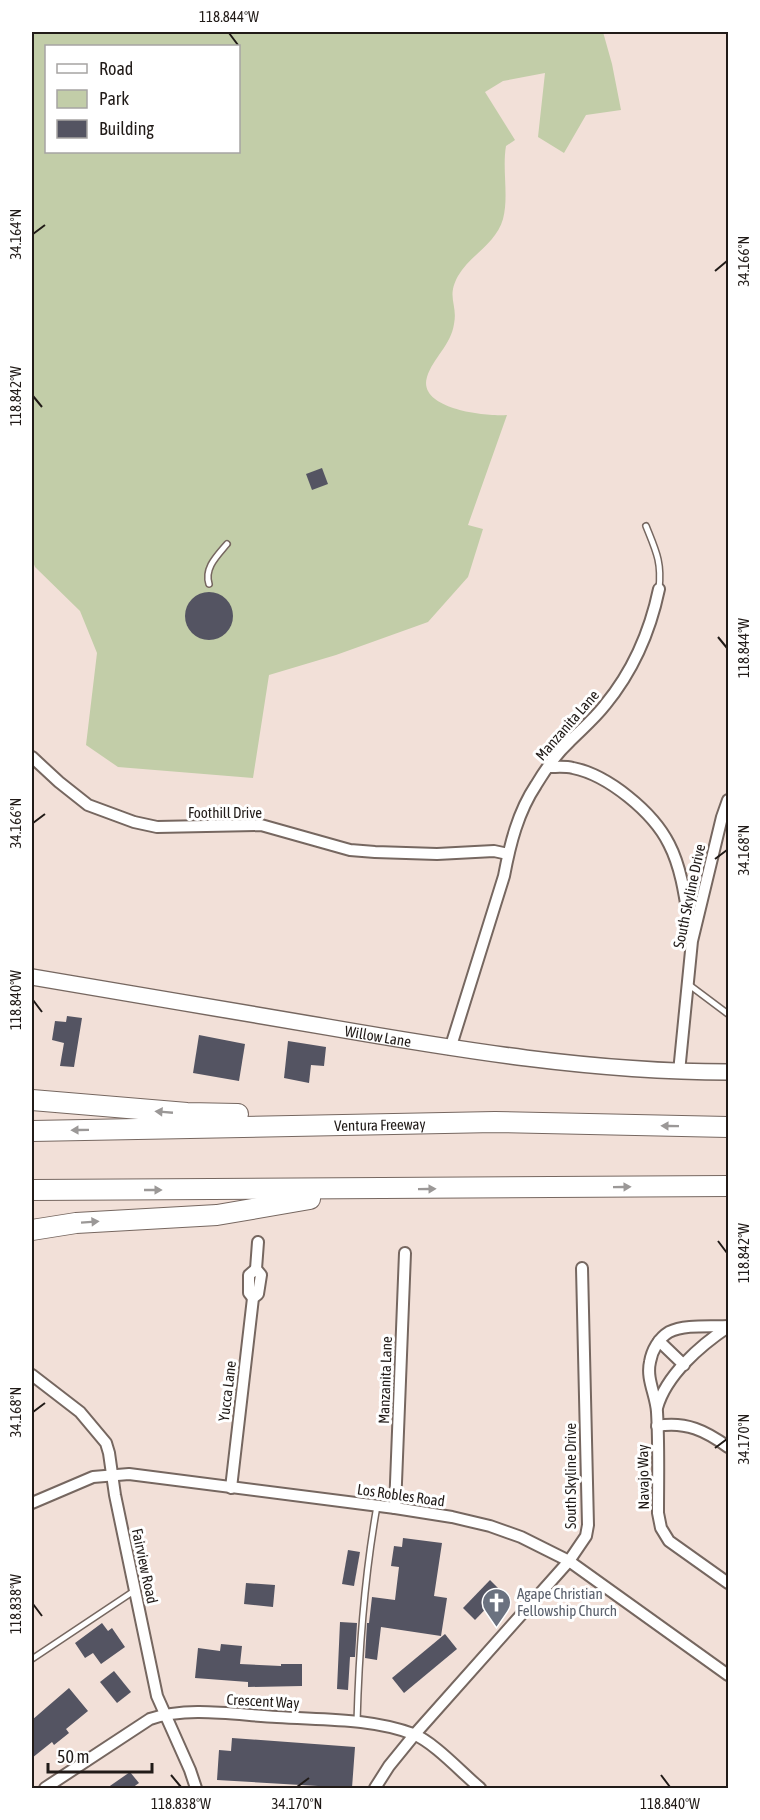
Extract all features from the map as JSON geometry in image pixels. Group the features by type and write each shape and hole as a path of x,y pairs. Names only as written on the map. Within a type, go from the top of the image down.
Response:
{"highway":[{"path":"32,1100 187,1113 447,1114 495,1122"},
{"name":"Ventura Freeway","path":"32,1131 495,1122 729,1127"},
{"path":"32,1190 729,1186"},
{"path":"32,1230 76,1223 217,1215 369,1189"}],"street":[{"name":"Manzanita Lane","path":"450,1049 522,811 536,785 568,742 606,705 629,671 648,633 659,589"},
{"name":"Foothill Drive","path":"32,757 88,805 134,822 157,827 261,825 351,850 437,854 494,851 508,854"},
{"path":"550,767 571,767 612,785 630,798 659,829 669,844 677,864 692,941"},
{"name":"South Skyline Drive","path":"679,1072 692,941 722,818 729,800"},
{"name":"Willow Lane","path":"32,977 450,1049 581,1065 679,1072 729,1072"},
{"name":"Yucca Lane","path":"231,1488 254,1298 258,1294 261,1275 256,1269 258,1242"},
{"name":"Manzanita Lane","path":"395,1508 405,1253"},
{"name":"South Skyline Drive","path":"375,1788 389,1766 415,1734 568,1561 586,1536 588,1525 582,1268"},
{"path":"684,1365 659,1341 670,1332 680,1328 729,1327"},
{"name":"Navajo Way","path":"657,1408 668,1384 684,1365 706,1341 729,1327"},
{"name":"Navajo Way","path":"659,1341 652,1353 649,1372 657,1408 658,1513 661,1528 669,1540 729,1583"},
{"name":"Fairview Road","path":"32,1375 80,1412 98,1432 110,1453 115,1495 157,1696 196,1788"},
{"path":"657,1426 670,1424 698,1428 729,1447"},
{"name":"Los Robles Road","path":"32,1503 93,1477 129,1474 395,1508 490,1526 521,1537 568,1561 729,1675"},
{"name":"Crescent Way","path":"45,1788 150,1719 165,1713 196,1712 357,1722 415,1734 430,1744 480,1788"}],"lane":[{"name":"Manzanita Lane","path":"646,526 659,557 661,570 659,589"},
{"path":"209,584 207,577 210,566 227,544"},
{"path":"688,984 729,1014"},
{"path":"357,1722 359,1645 368,1558 377,1506"},
{"path":"32,1659 134,1591"}],"green space":[{"path":"32,32 603,32 621,110 586,115 564,153 538,137 545,73 503,81 485,92 515,140 506,146 505,210 495,236 458,276 453,290 455,317 452,332 430,370 427,377 427,388 432,397 455,409 507,415 468,525 483,529 468,577 428,622 336,655 269,675 253,778 118,767 86,745 97,653 80,611 35,567 32,559"}],"building":[{"path":"322,468 328,484 312,490 306,474"},
{"path":"204,592 214,592 226,599 233,611 233,621 226,633 214,640 204,640 189,629 185,621 185,611 196,596"},
{"path":"67,1016 82,1018 74,1067 60,1066 64,1043 52,1040 55,1021 66,1022"},
{"path":"199,1035 245,1044 239,1081 193,1073"},
{"path":"288,1041 326,1047 324,1066 311,1065 309,1083 284,1078"},
{"path":"403,1538 442,1543 434,1596 447,1598 441,1636 381,1627 377,1660 365,1658 367,1623 369,1623 372,1597 395,1600 399,1567 391,1566 394,1546 402,1547"},
{"path":"348,1550 360,1552 354,1586 342,1584"},
{"path":"490,1580 502,1592 475,1620 463,1608"},
{"path":"246,1583 275,1585 273,1607 244,1604"},
{"path":"340,1622 357,1623 355,1657 350,1657 348,1690 337,1689"},
{"path":"102,1623 108,1631 112,1628 125,1647 101,1664 93,1653 85,1658 75,1643"},
{"path":"445,1634 457,1649 404,1693 392,1678"},
{"path":"221,1644 242,1646 240,1664 281,1666 281,1664 302,1664 302,1686 248,1687 248,1682 195,1678 198,1648 220,1651"},
{"path":"114,1671 131,1692 117,1703 100,1682"},
{"path":"69,1688 88,1711 66,1729 69,1733 54,1745 52,1742 32,1758 32,1720"},
{"path":"232,1738 355,1747 352,1788 217,1780 219,1750 231,1751"},
{"path":"130,1772 139,1783 132,1788 107,1788"}],"place":[{"name":"Agape Christian Fellowship Church","path":"496,1628"}]}
